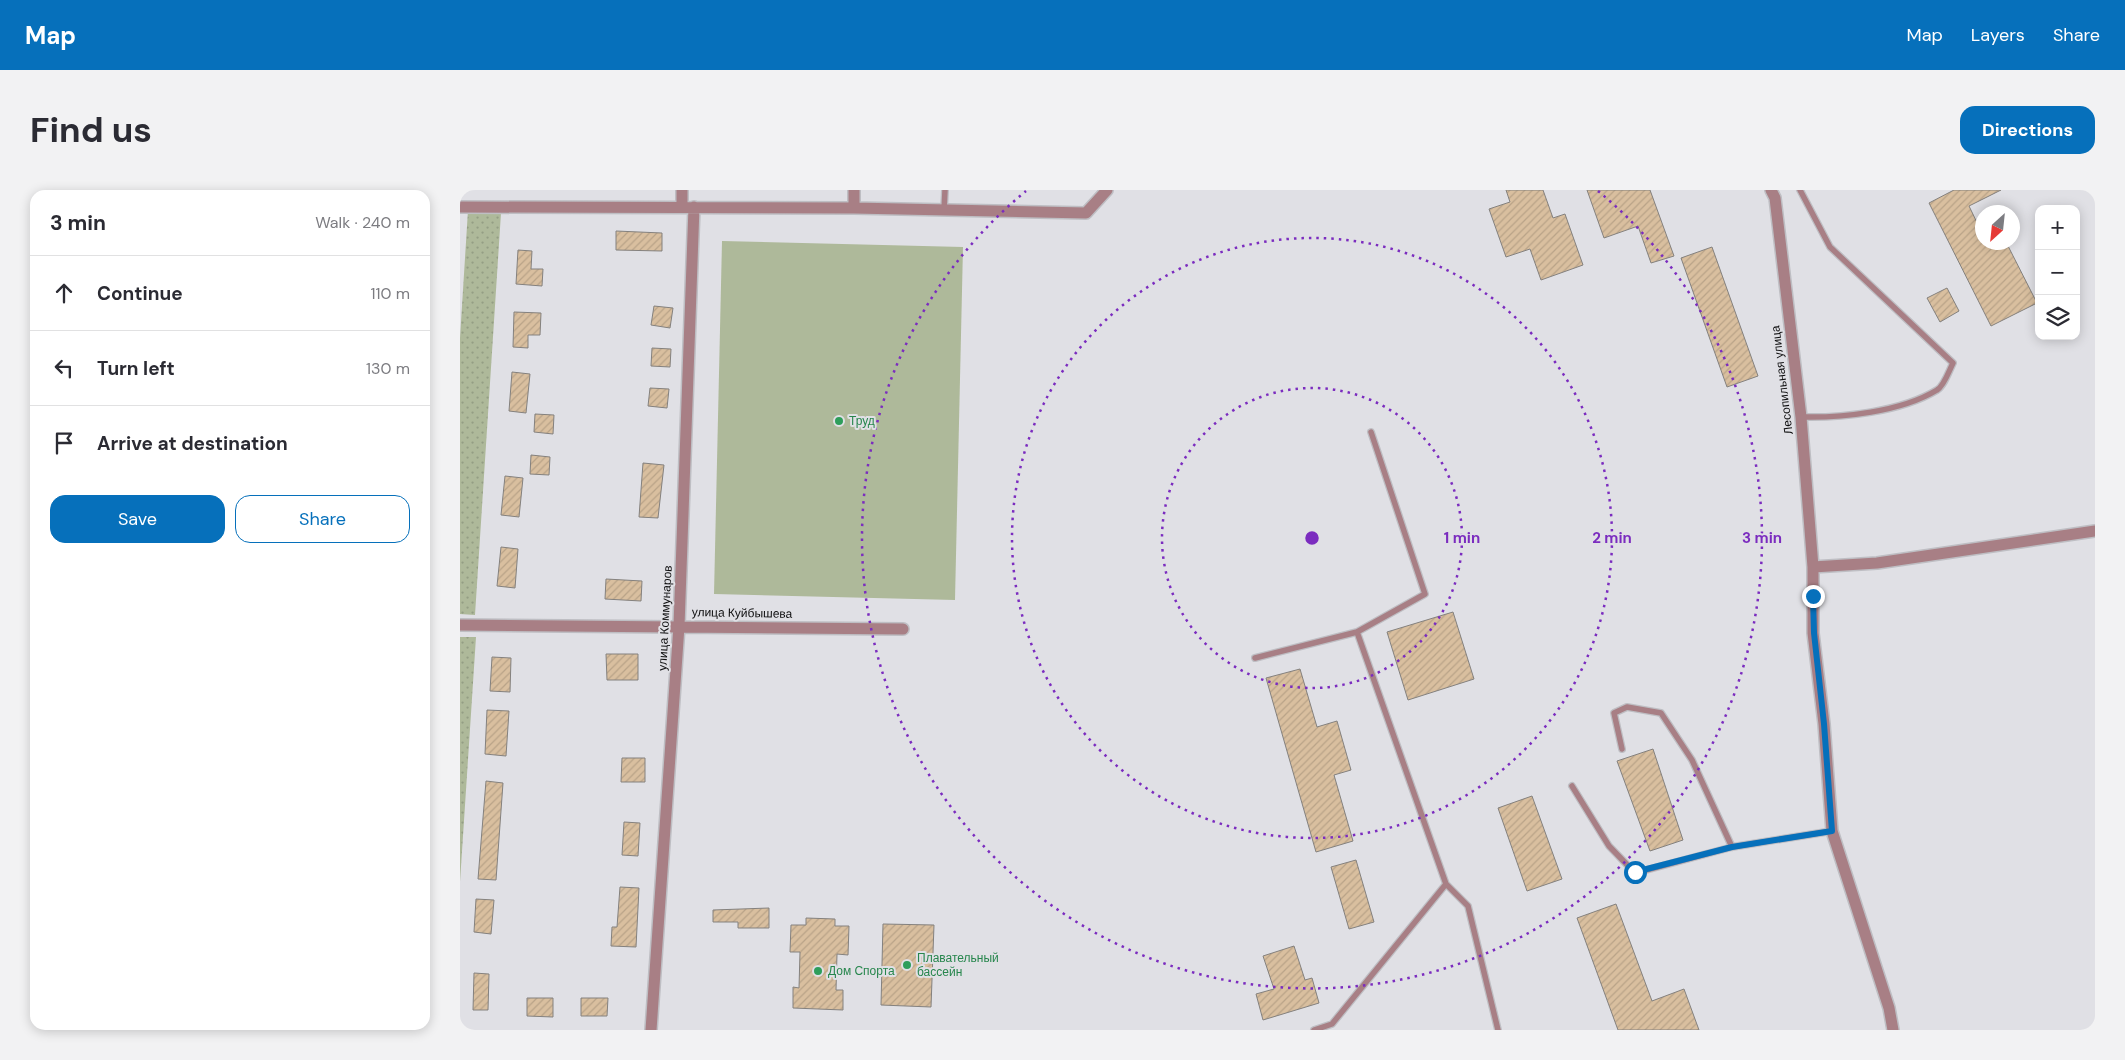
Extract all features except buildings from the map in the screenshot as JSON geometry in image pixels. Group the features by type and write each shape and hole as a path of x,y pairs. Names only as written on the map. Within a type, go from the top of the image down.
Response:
{"street":[{"name":"улица Коммунаров","path":"651,1030 679,626 688,207 682,190"},
{"path":"854,190 854,208"},
{"path":"460,207 854,208 1086,213 1107,190"},
{"name":"Лесопильная улица","path":"1771,190 1775,198 1801,417 1813,567 1814,633 1824,724 1832,831 1888,1008 1893,1030"},
{"path":"1813,567 1877,563 2095,531"},
{"name":"улица Куйбышева","path":"460,625 903,629"}],"lane":[{"path":"944,211 945,190"},
{"path":"1800,190 1830,246 1952,364 1938,389 1890,409 1823,418 1801,417"},
{"path":"1255,658 1357,632 1425,594 1371,432"},
{"path":"1357,632 1446,884 1468,906 1498,1030"},
{"path":"1622,749 1614,713 1627,707 1662,713 1692,760 1732,847"},
{"path":"1572,786 1609,846 1635,872 1732,847 1832,831"},
{"path":"1314,1030 1333,1027 1446,884"}],"green space":[{"path":"468,210 501,213 475,615 460,614 460,338"},
{"name":"Труд","path":"722,241 963,247 955,600 714,594"},
{"path":"460,637 476,637 460,882"}],"place":[{"name":"Труд","path":"839,421"},
{"name":"Плавательный бассейн","path":"907,965"},
{"name":"Дом Спорта","path":"818,971"}],"route":[{"path":"1635,872 1732,847 1832,831 1824,724 1814,633 1813,596"}]}
